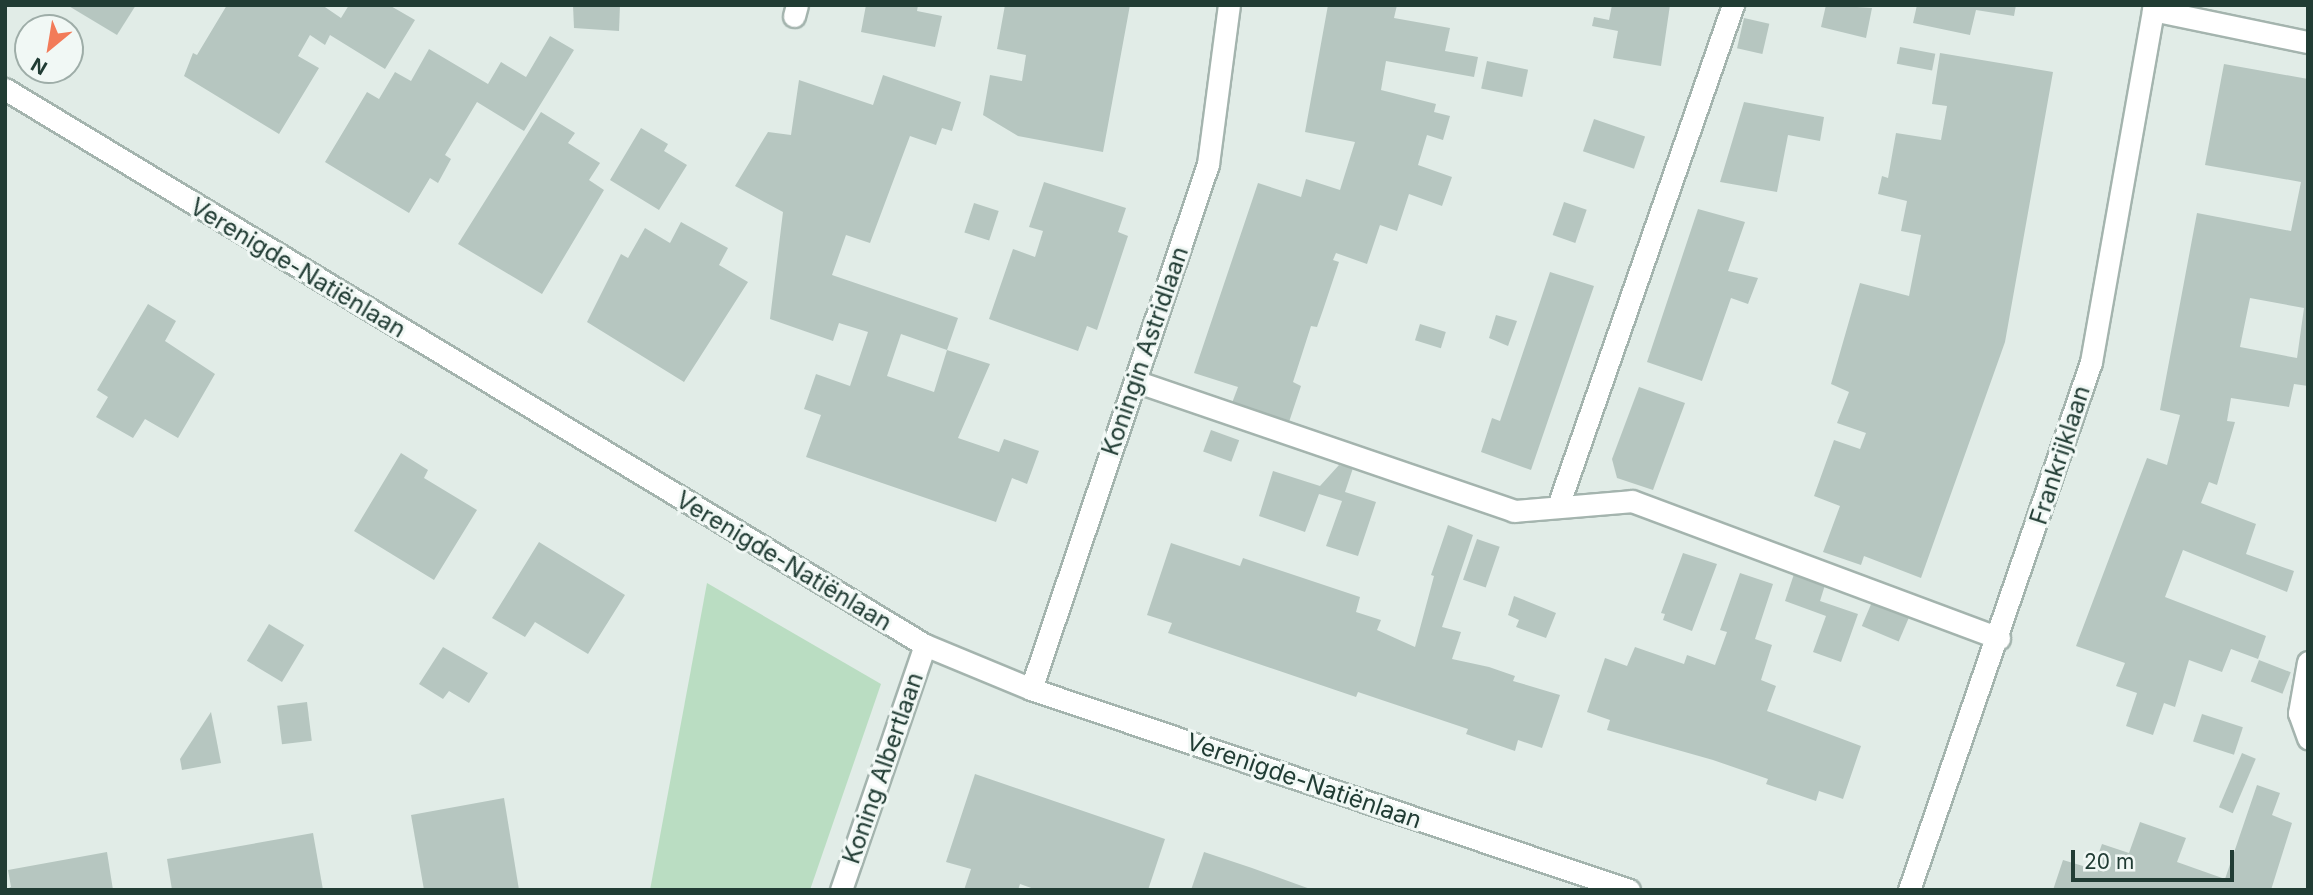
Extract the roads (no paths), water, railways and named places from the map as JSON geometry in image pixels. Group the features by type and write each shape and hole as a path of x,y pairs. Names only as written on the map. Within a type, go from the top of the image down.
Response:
{"street":[{"name":"Koningin Astridlaan","path":"1031,689 1208,164 1229,5"},
{"path":"1558,506 1733,5"},
{"path":"2154,7 2308,42"},
{"name":"Frankrijklaan","path":"1909,890 1999,638 2091,362 2154,7"},
{"name":"Verenigde-Natiënlaan","path":"5,89 925,645 1031,689 1629,890"},
{"path":"1135,381 1514,511 1632,502 1999,638"},
{"name":"Koning Albertlaan","path":"841,890 925,645"},
{"path":"2308,662 2299,713 2308,738"}]}
